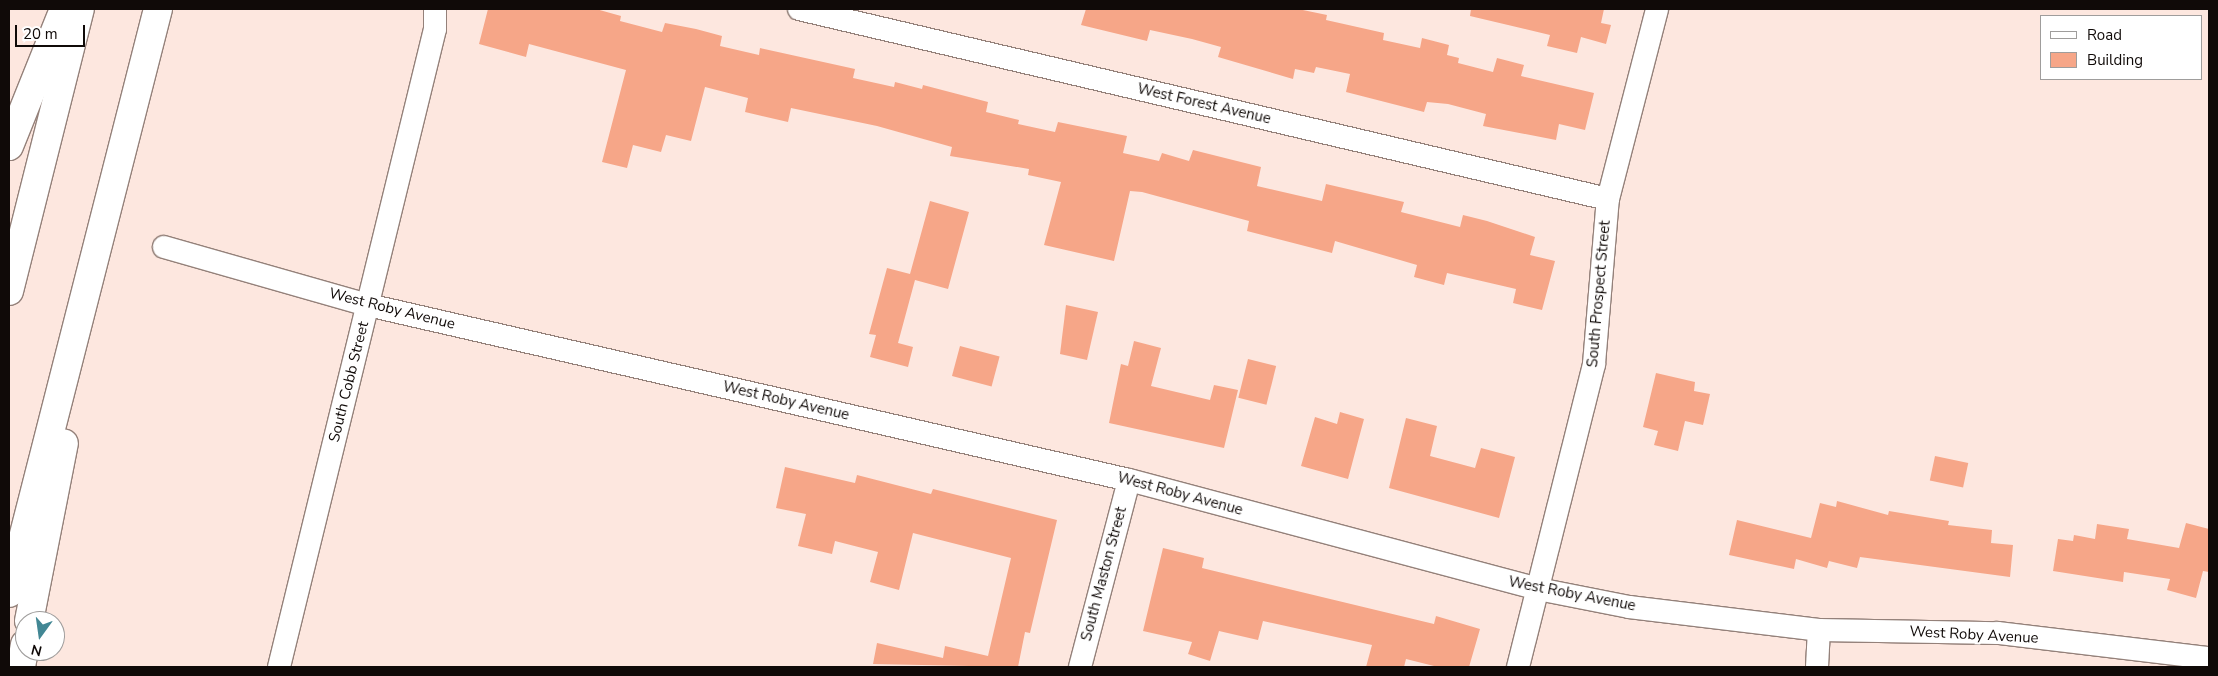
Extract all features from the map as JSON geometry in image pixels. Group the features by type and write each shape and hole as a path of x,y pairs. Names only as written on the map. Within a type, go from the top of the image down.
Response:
{"highway":[{"path":"9,146 64,9"},
{"path":"9,291 80,9"},
{"path":"9,593 95,249 158,9"},
{"path":"31,611 68,423 95,249"}],"street":[{"name":"South Cobb Street","path":"279,667 434,28 435,9"},
{"name":"West Forest Avenue","path":"799,9 1608,199"},
{"name":"South Prospect Street","path":"1518,667 1594,364 1608,199 1658,9"},
{"name":"West Roby Avenue","path":"164,247 368,305 1129,480 1538,589 1629,607 1819,630 1998,633 2203,661"},
{"name":"South Maston Street","path":"1080,667 1129,480"},
{"path":"1817,667 1819,630"}],"building":[{"path":"488,9 596,9 621,16 620,21 662,32 665,23 696,29 722,36 720,46 759,55 760,48 855,69 853,78 894,87 895,82 922,89 923,85 988,102 986,112 1019,120 1018,124 1055,132 1058,122 1127,136 1123,153 1159,161 1162,153 1189,161 1193,150 1261,167 1257,186 1322,201 1326,184 1404,202 1401,212 1460,227 1463,215 1487,221 1535,237 1530,255 1555,261 1542,310 1513,303 1516,289 1447,273 1444,285 1414,277 1417,265 1335,241 1332,253 1247,231 1249,221 1142,192 1130,191 1114,261 1044,245 1061,182 1028,175 1029,169 950,156 952,147 877,126 791,108 788,122 745,112 748,98 705,87 691,141 666,135 661,152 633,145 627,168 602,162 626,70 529,44 526,57 479,44"},
{"path":"1086,9 1298,9 1327,15 1326,20 1384,33 1383,40 1420,48 1422,38 1449,45 1447,55 1459,58 1458,63 1493,72 1497,58 1524,65 1521,76 1594,93 1585,130 1559,124 1556,140 1483,126 1486,114 1448,104 1427,102 1424,112 1346,92 1350,74 1316,67 1314,73 1295,69 1293,79 1218,57 1221,47 1192,39 1150,30 1147,41 1081,25"},
{"path":"1471,9 1604,9 1601,23 1611,25 1606,44 1581,37 1577,53 1547,46 1550,35 1470,16"},
{"path":"930,201 969,212 948,289 915,280 898,343 913,347 908,367 870,357 876,335 869,334 887,268 910,274"},
{"path":"1066,305 1098,312 1087,360 1060,354"},
{"path":"1134,341 1161,348 1151,386 1210,400 1214,385 1238,390 1224,448 1109,423 1121,364 1128,366"},
{"path":"960,346 1000,357 992,387 952,376"},
{"path":"1248,359 1276,366 1266,405 1238,398"},
{"path":"1656,373 1695,382 1694,391 1710,394 1703,425 1685,421 1678,451 1654,445 1658,431 1643,427"},
{"path":"1340,412 1364,419 1348,479 1301,466 1315,417 1337,424"},
{"path":"1406,418 1437,426 1430,456 1475,468 1481,448 1515,457 1499,518 1389,488"},
{"path":"1935,456 1968,463 1963,488 1930,480"},
{"path":"785,467 855,483 857,475 931,494 933,489 1057,520 1030,633 1025,632 1018,667 873,664 877,643 943,658 945,646 988,656 1011,558 913,533 899,590 870,582 878,552 835,541 832,554 798,546 806,514 776,508"},
{"path":"1837,501 1888,515 1889,511 1949,521 1948,525 1992,530 1991,543 2013,545 2010,577 1860,557 1857,568 1829,561 1827,568 1796,559 1794,569 1729,555 1737,520 1811,538 1820,503 1836,507"},
{"path":"2186,523 2209,529 2209,572 2203,571 2196,598 2167,590 2170,579 2124,572 2123,582 2053,571 2058,539 2073,541 2074,535 2095,539 2097,524 2129,529 2127,539 2179,548"},
{"path":"1163,548 1204,558 1202,568 1434,624 1436,616 1480,629 1469,667 1438,667 1406,659 1404,667 1366,667 1372,645 1263,621 1258,640 1219,631 1210,661 1188,654 1192,642 1143,631"}]}
